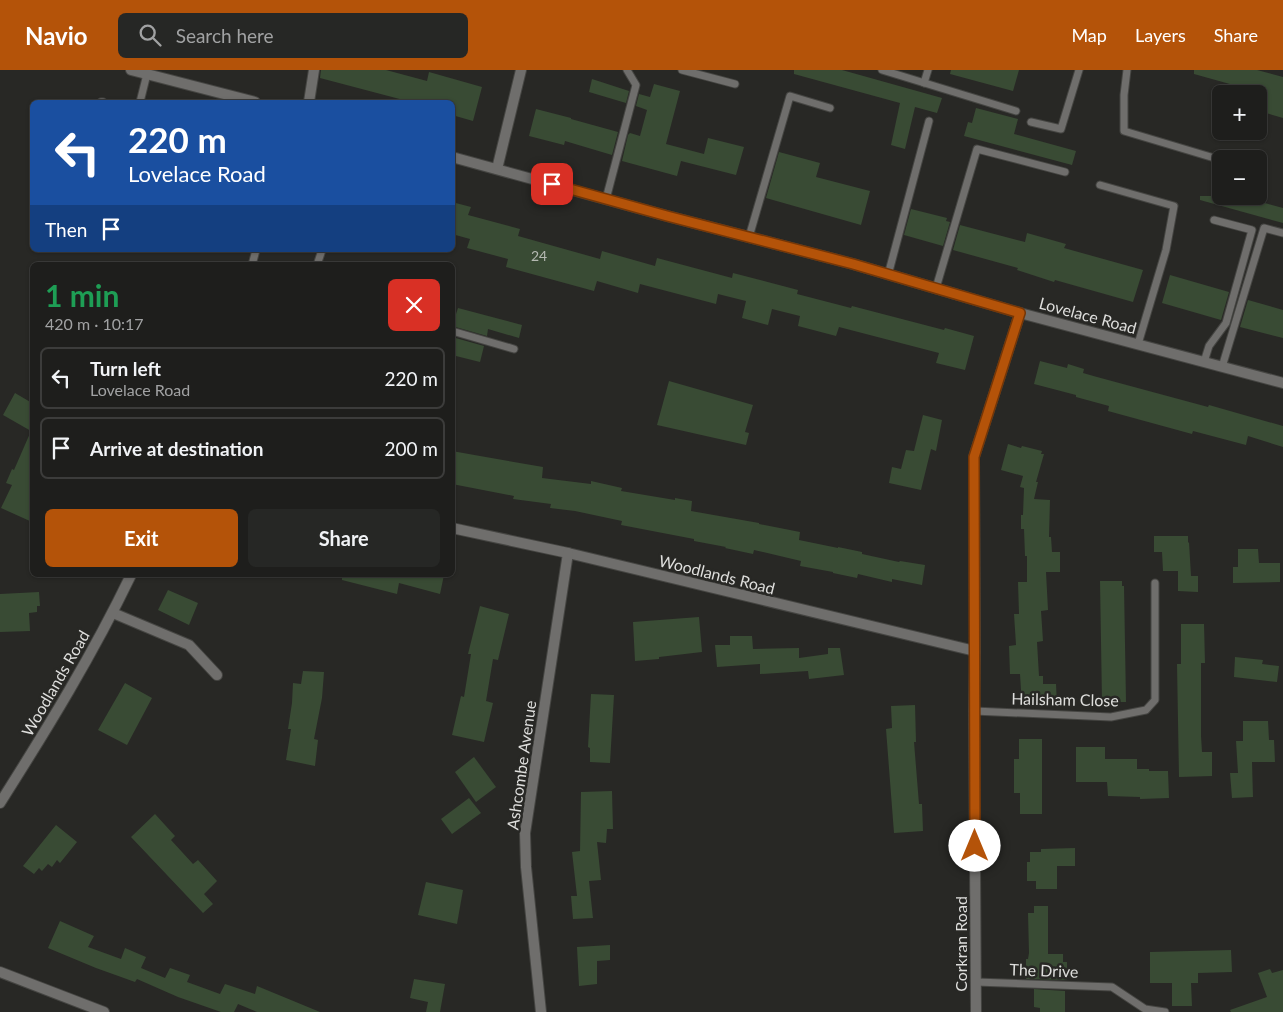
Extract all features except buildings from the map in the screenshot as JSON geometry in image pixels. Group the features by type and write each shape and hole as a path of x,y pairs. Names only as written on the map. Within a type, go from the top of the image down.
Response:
{"street":[{"path":"131,70 247,100"},
{"path":"309,100 314,70"},
{"path":"497,169 522,70"},
{"name":"Lovelace Road","path":"455,157 936,288 1020,313 1283,383"},
{"name":"Corkran Road","path":"976,1012 974,457 1020,313"},
{"name":"Woodlands Road","path":"455,529 568,553 975,651"},
{"name":"Ashcombe Avenue","path":"541,1012 526,867 525,833 568,553"},
{"name":"Woodlands Road","path":"0,803 61,704 113,612 130,577"},
{"path":"113,612 190,645 217,675"},
{"path":"0,972 104,1012"}],"lane":[{"path":"606,199 636,85 627,70"},
{"path":"682,70 735,84"},
{"path":"882,70 1016,110"},
{"path":"924,83 928,70"},
{"path":"1031,122 1060,129 1079,70"},
{"path":"1127,70 1124,95 1124,131 1212,157"},
{"path":"140,100 147,74"},
{"path":"749,237 790,96 830,108"},
{"path":"888,275 929,121"},
{"path":"936,288 977,149 1065,172"},
{"path":"1100,184 1174,206 1166,250 1138,344"},
{"path":"1204,362 1209,346 1226,322 1252,230 1214,220"},
{"path":"1222,367 1264,228 1283,233"},
{"path":"455,332 514,349"},
{"name":"Hailsham Close","path":"974,711 1111,717 1146,710 1155,700 1155,584"},
{"name":"The Drive","path":"976,982 1112,987 1145,1009 1166,1012"}],"route":[{"path":"552,184 853,264 1020,313 974,457 975,846"}]}
